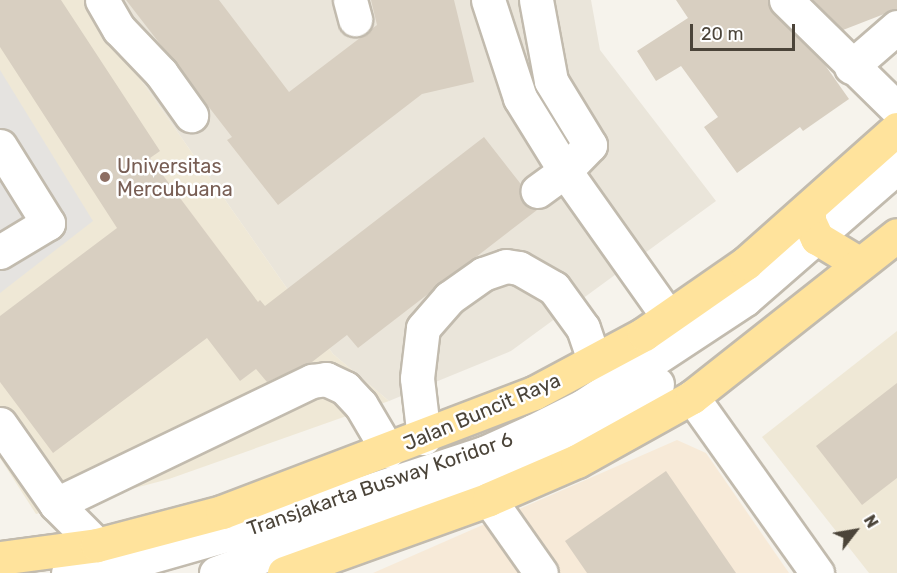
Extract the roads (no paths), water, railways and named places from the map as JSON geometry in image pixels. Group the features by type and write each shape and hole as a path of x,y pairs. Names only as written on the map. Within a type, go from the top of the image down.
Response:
{"main road":[{"name":"Jalan Buncit Raya","path":"284,573 489,499 577,461 692,397 830,241 897,129"},
{"name":"Jalan Buncit Raya","path":"0,558 97,545 222,512 424,438 595,362 669,318 746,263 830,241 897,234"}],"street":[{"path":"102,0 118,29 160,73 191,115"},
{"path":"488,0 520,98 565,171 669,318"},
{"path":"536,0 551,81 590,145 565,171 537,190"},
{"path":"786,0 850,67 897,109"},
{"path":"850,67 897,27"},
{"path":"0,146 48,223 0,252"},
{"name":"Transjakarta Busway Koridor 6","path":"216,573 470,482 587,429 678,370 830,241 897,167"},
{"name":"Transjakarta Busway Koridor 6","path":"68,573 135,561 296,515 484,453 533,431 583,406 897,196"},
{"path":"424,438 417,378 423,328 449,298 483,274 506,266 519,268 554,288 583,328 595,362"},
{"path":"56,504 312,381 326,379 345,388 361,405 388,451"},
{"path":"692,397 818,573"},
{"path":"0,424 56,504 97,545"},
{"path":"489,499 541,573"}],"place":[{"name":"Universitas Mercubuana","path":"105,177"}]}
